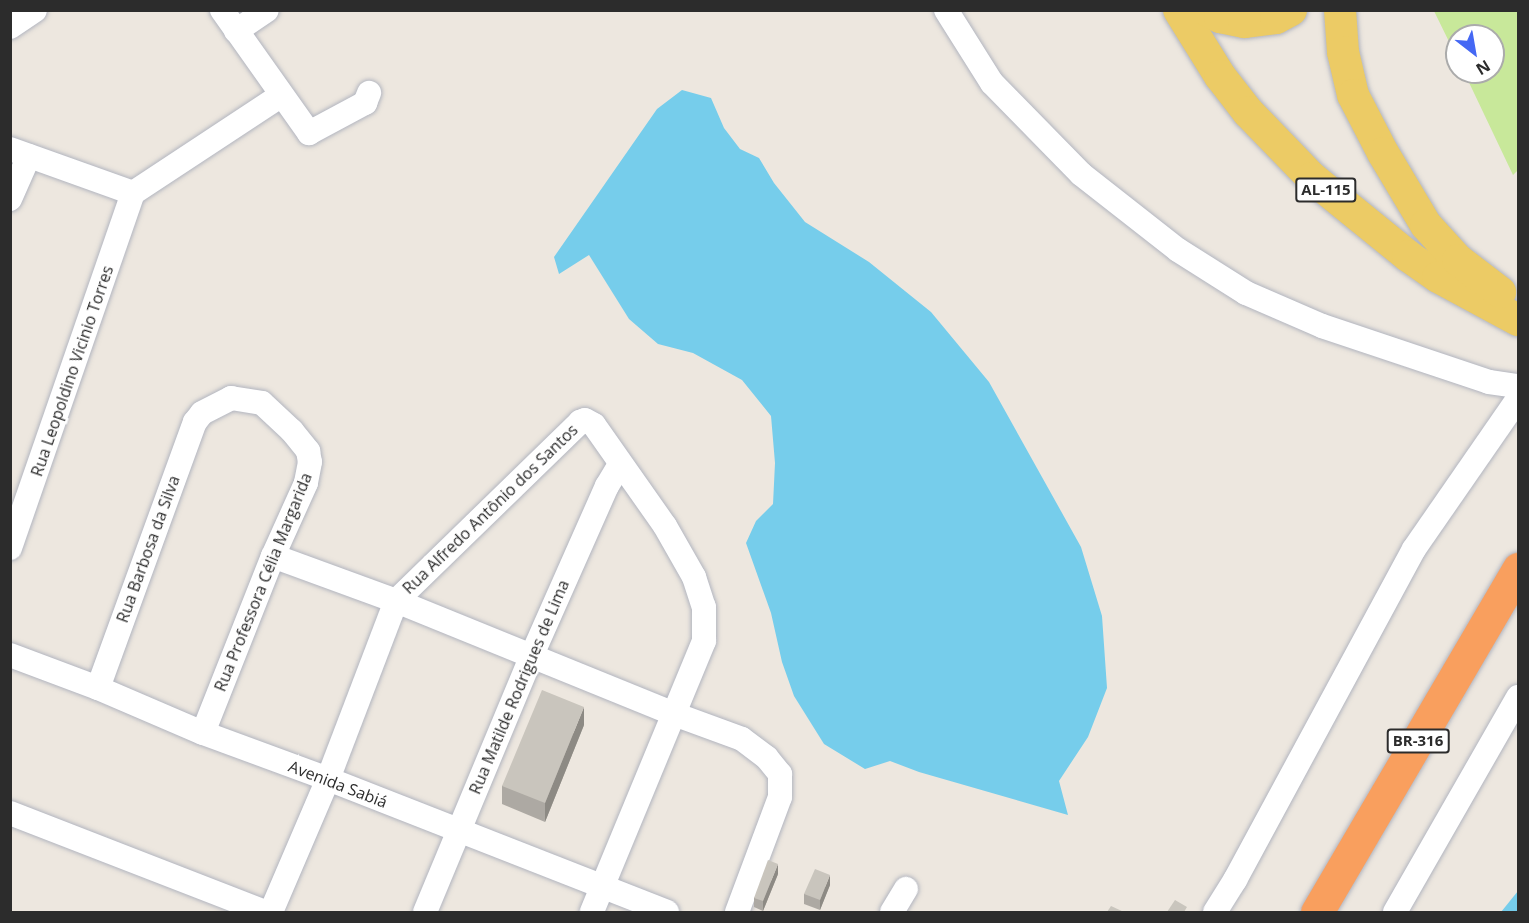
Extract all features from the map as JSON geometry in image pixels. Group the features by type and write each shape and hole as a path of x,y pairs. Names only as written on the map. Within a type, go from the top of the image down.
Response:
{"highway":[{"name":"BR-316","path":"1317,912 1518,569"}],"main road":[{"name":"AL-115","path":"1179,10 1220,76 1241,103 1312,178 1428,270 1518,320"},
{"path":"1206,10 1220,17 1244,22 1276,18 1291,10"},
{"path":"1340,10 1343,52 1353,94 1383,153 1426,225 1458,260 1491,288 1518,303"}],"street":[{"path":"10,27 35,10"},
{"path":"222,10 280,96 299,116 309,133 365,103 369,93"},
{"path":"236,31 267,10"},
{"path":"946,10 1000,91 1081,174 1178,250 1246,293 1322,326 1489,382 1518,386"},
{"path":"10,199 20,153 133,193 280,96"},
{"name":"Rua Leopoldino Vicinio Torres","path":"10,548 133,193"},
{"name":"Rua Professora Célia Margarida","path":"202,413 231,398 262,403 292,431 308,451 310,462 306,483 273,556 203,733"},
{"path":"1215,912 1235,880 1414,549 1518,399"},
{"name":"Rua Barbosa da Silva","path":"98,688 195,422 202,413"},
{"name":"Rua Alfredo Antônio dos Santos","path":"396,601 580,422 585,420 594,425 620,464"},
{"path":"592,912 704,641 704,607 694,577 665,526 620,464"},
{"name":"Rua Matilde Rodrigues de Lima","path":"425,912 456,832 532,655 607,486 620,464"},
{"path":"273,556 396,601 674,714 742,739 767,758 780,774 780,797 737,912"},
{"path":"271,912 328,779 396,601"},
{"name":"Avenida Sabiá","path":"10,655 98,688 203,733 328,779 456,832 667,912"},
{"path":"1395,912 1518,697"},
{"path":"10,813 266,912"},
{"path":"892,912 906,889"}],"green space":[{"path":"1434,11 1518,11 1518,170 1513,175 1470,84 1505,84 1505,24 1445,24 1445,33"}],"water":[{"path":"682,90 711,98 724,128 740,149 759,158 774,183 805,222 869,262 931,312 989,382 1081,547 1102,616 1107,688 1088,737 1059,781 1068,815 919,772 890,761 865,769 824,744 794,696 782,662 771,613 746,543 756,521 773,504 775,463 771,416 742,380 693,353 658,344 629,319 589,255 559,274 554,257 657,109"},
{"path":"1518,891 1518,912 1501,912"}],"building":[{"path":"542,690 584,707 545,803 502,786"},
{"path":"768,860 778,864 763,901 754,898"},
{"path":"815,869 830,875 820,900 804,894"},
{"path":"1175,900 1187,907 1184,912 1167,912"},
{"path":"1111,906 1124,912 1107,912"}]}
